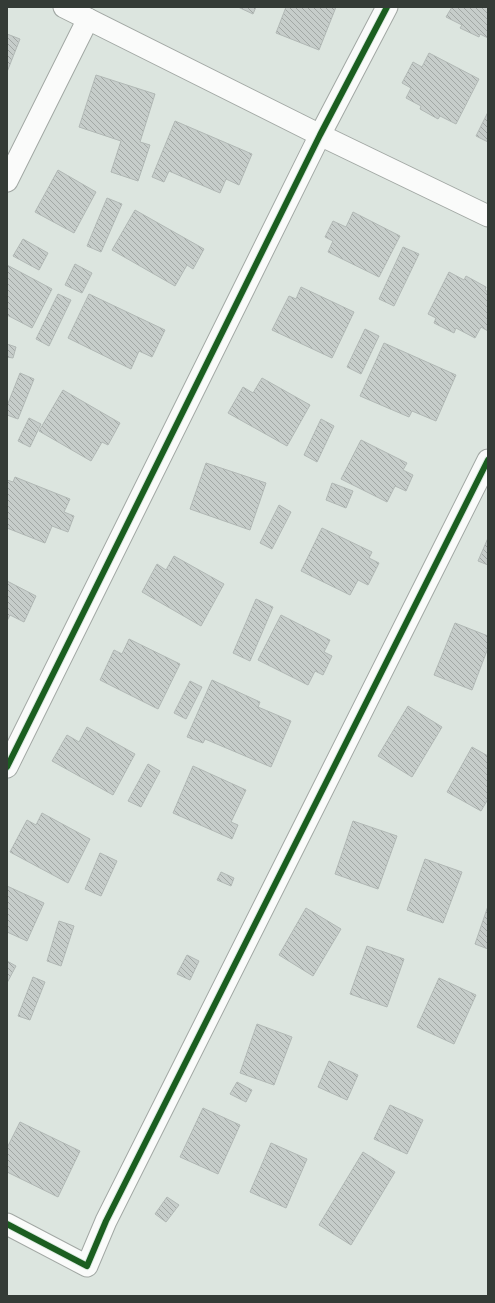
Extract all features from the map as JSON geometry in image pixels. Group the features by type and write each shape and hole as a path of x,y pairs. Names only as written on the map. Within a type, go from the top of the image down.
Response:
{"street":[{"path":"64,7 320,135 488,216"},
{"path":"7,767 320,135 387,7"},
{"path":"7,181 88,19"},
{"path":"7,1224 87,1266 106,1221 488,460"}],"building":[{"path":"238,7 256,7 253,14"},
{"path":"286,7 336,7 319,50 276,33"},
{"path":"452,7 488,7 488,38 480,34 479,37 460,28 462,25 446,17"},
{"path":"7,34 20,39 7,72"},
{"path":"429,53 479,79 456,124 440,116 438,119 420,109 421,106 406,98 411,88 402,83 413,62 422,67"},
{"path":"96,75 155,94 140,142 150,145 138,181 111,172 121,141 79,127"},
{"path":"488,112 488,142 476,136"},
{"path":"175,121 252,154 239,185 226,179 220,193 169,171 164,182 152,177"},
{"path":"58,170 96,192 74,233 35,212"},
{"path":"107,198 122,204 101,252 87,246"},
{"path":"135,210 204,249 193,269 187,265 175,286 112,250"},
{"path":"353,212 400,236 379,277 328,252 333,241 325,237 333,221 346,227"},
{"path":"23,239 48,253 39,270 13,256"},
{"path":"403,247 419,254 394,306 379,299"},
{"path":"75,264 92,273 82,293 65,285"},
{"path":"7,265 52,289 32,328 7,315"},
{"path":"449,272 464,280 466,276 486,287 485,290 488,292 488,331 481,327 475,338 456,328 454,333 434,323 436,318 428,314"},
{"path":"301,287 354,312 332,358 272,330 289,296 296,299"},
{"path":"58,294 71,300 49,346 36,339"},
{"path":"89,294 165,330 152,357 139,351 131,369 68,338"},
{"path":"365,329 379,336 361,374 347,367"},
{"path":"384,343 456,375 436,421 412,411 409,417 360,396"},
{"path":"7,344 16,347 13,358 7,357"},
{"path":"20,373 34,379 18,419 7,415 7,406"},
{"path":"262,378 310,405 287,446 228,413 243,387 253,393"},
{"path":"63,390 120,423 108,445 102,442 91,461 39,431"},
{"path":"29,418 41,424 30,447 18,441"},
{"path":"321,419 334,426 317,462 304,455"},
{"path":"361,440 407,463 403,470 413,475 406,491 395,486 387,502 341,479"},
{"path":"206,463 266,483 250,530 190,509"},
{"path":"15,477 70,499 64,512 74,516 68,532 52,526 45,543 7,528 7,480 13,482"},
{"path":"332,483 353,491 346,508 326,500"},
{"path":"279,505 291,512 272,549 260,543"},
{"path":"322,528 372,552 369,558 379,563 368,585 358,580 350,595 301,571"},
{"path":"488,538 488,565 478,561"},
{"path":"174,556 224,584 201,626 142,592 157,564 166,570"},
{"path":"7,581 36,596 24,622 10,615 7,621"},
{"path":"256,599 273,607 250,661 233,653"},
{"path":"281,615 330,640 324,652 332,656 323,675 315,671 308,685 258,660"},
{"path":"455,623 488,636 488,648 472,690 434,675"},
{"path":"129,639 180,664 158,709 100,680 114,650 122,654"},
{"path":"212,680 260,702 258,707 291,721 271,767 205,739 203,743 187,737"},
{"path":"190,681 202,687 186,719 174,713"},
{"path":"408,706 442,727 412,777 378,756"},
{"path":"87,727 135,754 113,795 52,761 67,735 79,742"},
{"path":"472,747 488,756 488,799 481,811 447,792"},
{"path":"148,764 160,771 141,807 128,801"},
{"path":"193,766 246,790 231,822 238,825 232,839 173,813"},
{"path":"42,813 90,839 68,883 10,852 27,820 36,825"},
{"path":"353,821 397,836 378,889 335,874"},
{"path":"100,853 117,861 101,896 85,889"},
{"path":"425,859 462,872 443,923 407,910"},
{"path":"221,872 234,878 231,886 217,880"},
{"path":"7,886 44,903 27,941 7,932"},
{"path":"488,906 488,949 475,944"},
{"path":"306,908 341,929 313,976 279,955"},
{"path":"59,921 74,926 61,966 47,961"},
{"path":"367,946 404,959 387,1007 350,994"},
{"path":"187,955 199,961 190,980 177,974"},
{"path":"7,961 16,966 7,983"},
{"path":"33,977 45,982 30,1020 18,1016"},
{"path":"439,978 476,995 454,1044 417,1027"},
{"path":"257,1024 292,1037 274,1085 240,1073"},
{"path":"329,1061 358,1075 347,1100 318,1087"},
{"path":"237,1082 252,1090 246,1102 230,1094"},
{"path":"390,1105 423,1120 407,1154 374,1139"},
{"path":"203,1108 240,1125 218,1174 180,1157"},
{"path":"20,1122 80,1151 58,1197 7,1172 7,1148"},
{"path":"271,1143 307,1159 286,1208 250,1192"},
{"path":"363,1152 395,1172 351,1245 319,1225"},
{"path":"167,1197 179,1205 166,1222 155,1214"}],"cycle path":[{"path":"7,767 320,135 387,7"},
{"path":"7,1224 87,1266 106,1221 488,460"}]}
